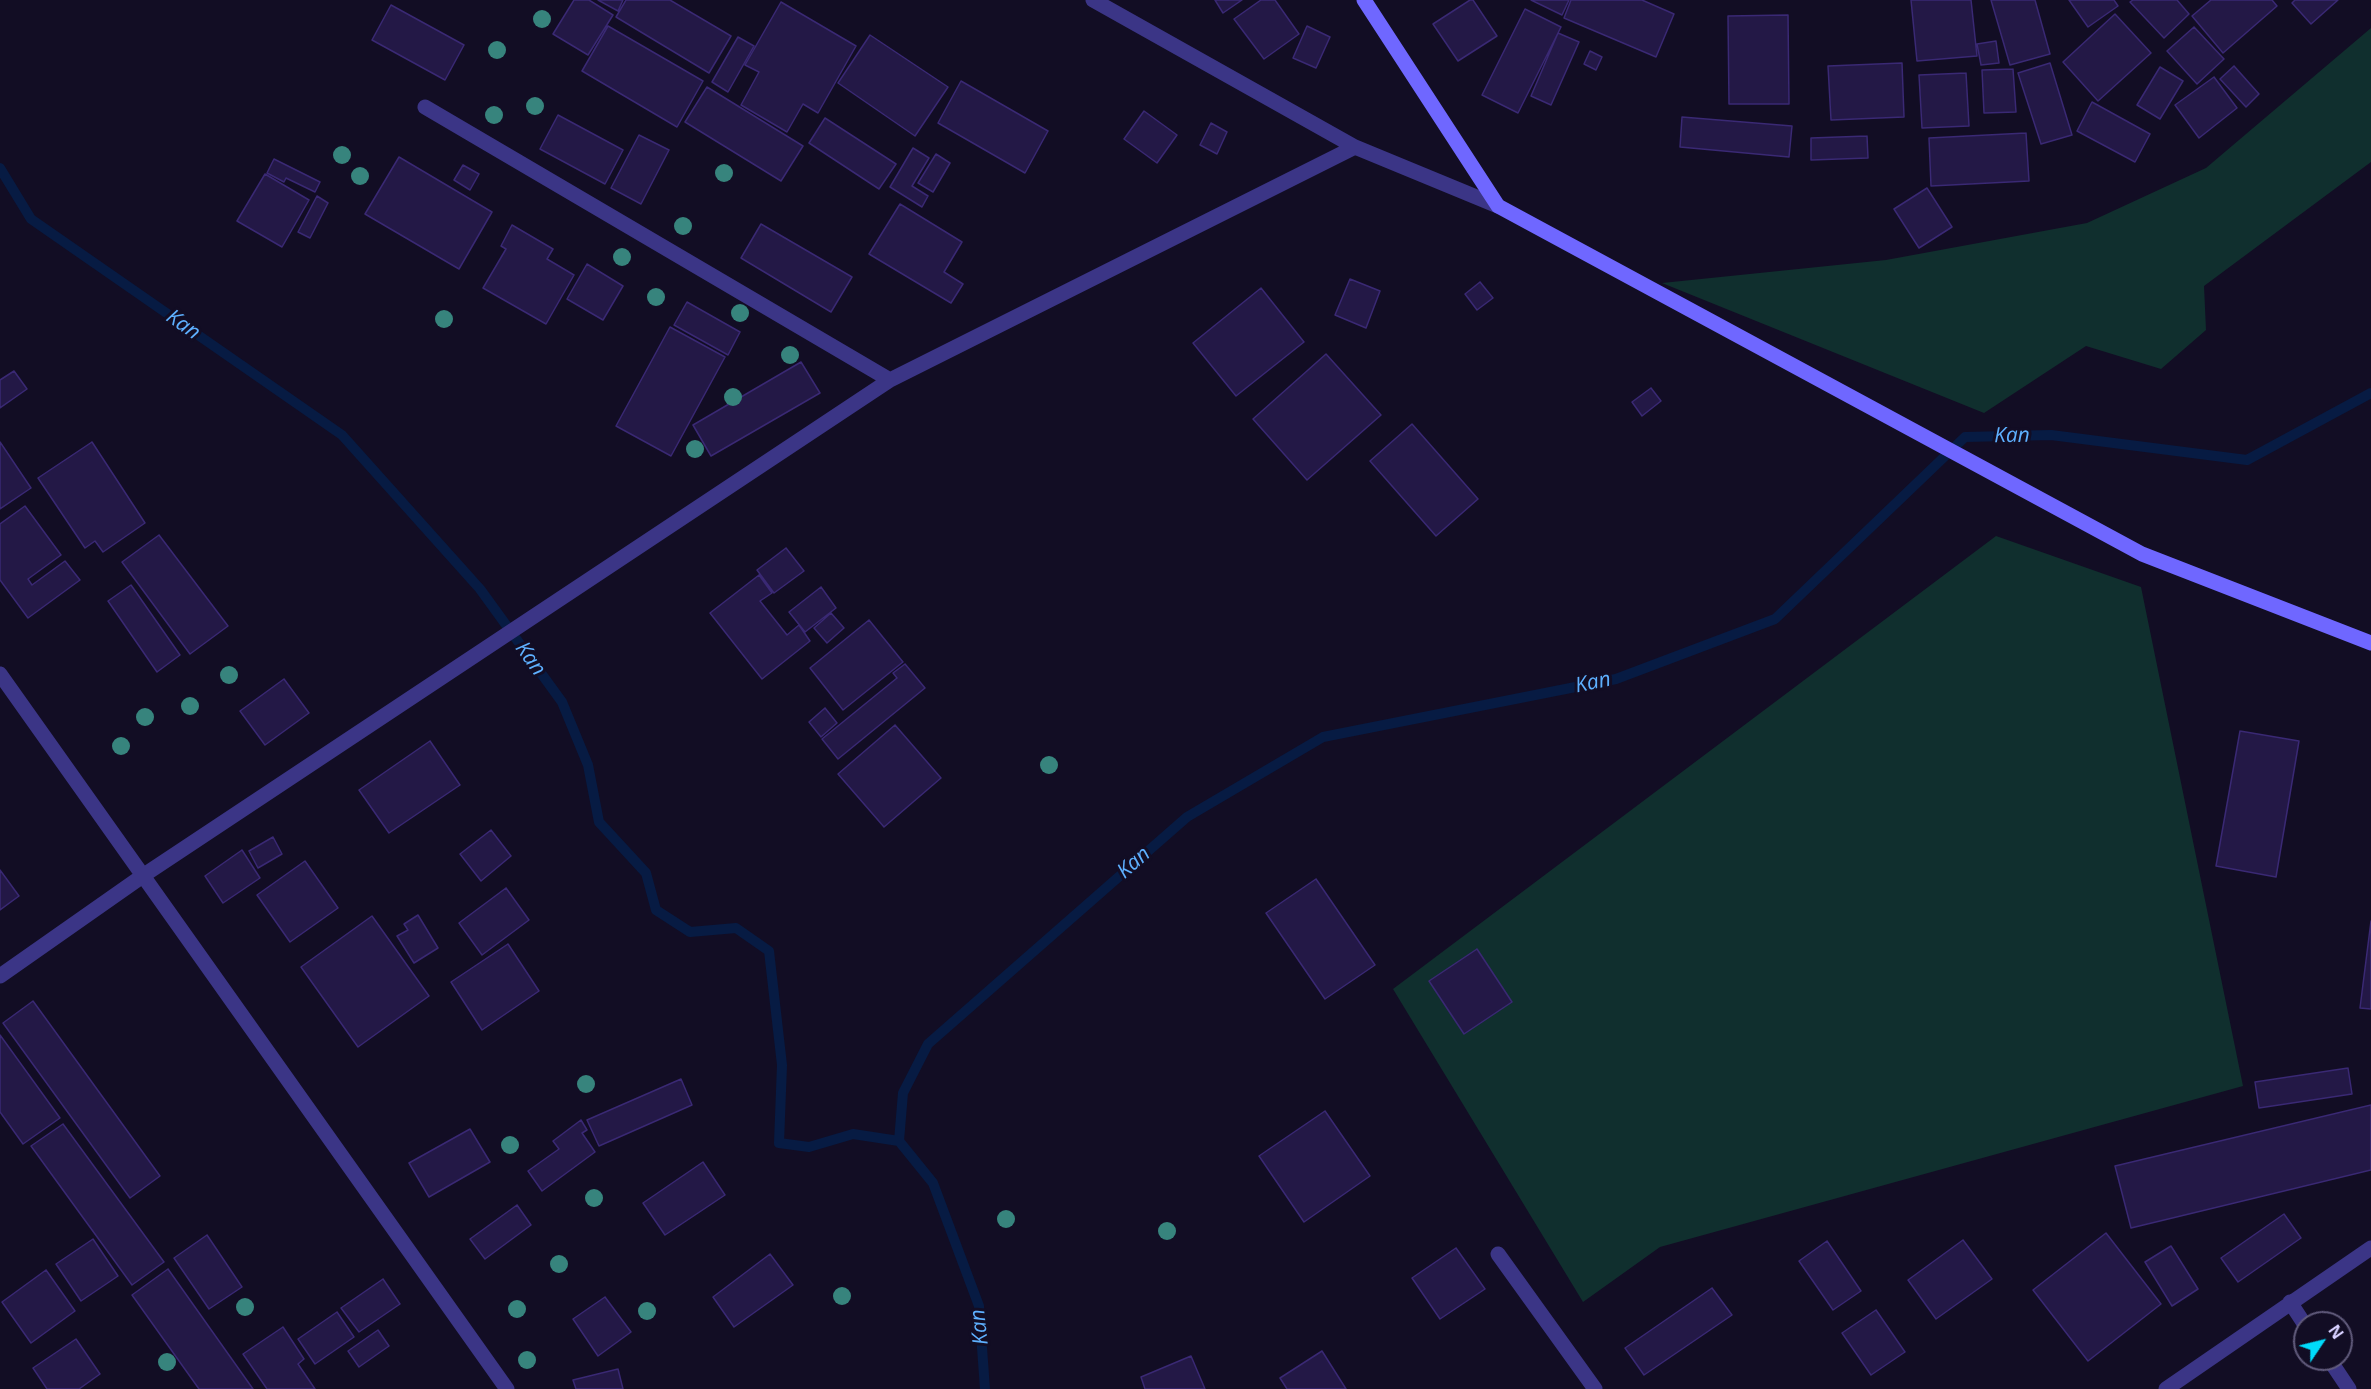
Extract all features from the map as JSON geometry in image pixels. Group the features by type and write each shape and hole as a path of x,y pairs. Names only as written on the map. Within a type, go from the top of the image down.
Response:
{"street":[{"path":"1093,0 1355,147 1498,206 2142,554 2371,643"},
{"path":"1364,0 1498,206"},
{"path":"425,107 890,380"},
{"path":"0,976 144,874 890,380 1355,147"},
{"path":"0,674 507,1389"},
{"path":"2166,1389 2371,1248"},
{"path":"1498,1254 1595,1389"},
{"path":"2290,1302 2296,1311"},
{"path":"2337,1371 2349,1389"}],"green space":[{"path":"2371,28 2371,162 2204,286 2206,330 2161,369 2086,346 1984,413 1662,283 1886,260 2087,223 2206,168"},
{"path":"1996,536 2141,587 2243,1086 1660,1247 1583,1302 1393,989"}],"building":[{"path":"574,0 589,0 613,15 588,55 553,34"},
{"path":"598,0 623,0 618,11"},
{"path":"626,0 670,0 731,36 709,73 616,17"},
{"path":"1215,0 1242,0 1223,13"},
{"path":"1261,0 1275,0 1299,34 1264,59 1234,19"},
{"path":"1473,0 1497,36 1458,61 1433,24"},
{"path":"1531,0 1569,0 1562,15"},
{"path":"1571,0 1642,0 1674,14 1656,57 1564,18"},
{"path":"1911,0 1971,0 1977,56 1917,61"},
{"path":"1991,0 2035,0 2050,54 2010,65"},
{"path":"2069,0 2114,0 2118,6 2088,27"},
{"path":"2133,0 2177,0 2189,14 2164,38 2130,2"},
{"path":"2211,0 2272,0 2277,6 2223,53 2192,16"},
{"path":"2295,0 2338,0 2311,24 2292,3"},
{"path":"781,2 856,46 818,113 803,104 787,132 741,105 759,72 745,65"},
{"path":"391,5 464,45 445,80 372,40"},
{"path":"1525,9 1561,27 1518,113 1482,95"},
{"path":"2115,14 2151,53 2098,101 2063,62"},
{"path":"1788,15 1789,104 1729,104 1728,16"},
{"path":"608,26 703,81 677,127 582,71"},
{"path":"1307,26 1330,37 1316,68 1293,58"},
{"path":"2194,27 2224,59 2197,84 2167,51"},
{"path":"1558,33 1579,42 1551,105 1531,96"},
{"path":"870,35 948,87 915,136 838,83"},
{"path":"738,37 754,46 728,92 712,82"},
{"path":"1996,41 1999,63 1981,65 1977,44"},
{"path":"1590,51 1602,57 1596,70 1584,64"},
{"path":"1902,63 1904,117 1831,120 1828,66"},
{"path":"2050,63 2072,135 2041,144 2018,73"},
{"path":"2234,66 2259,94 2246,107 2220,79"},
{"path":"2160,67 2183,81 2160,119 2137,105"},
{"path":"2013,69 2016,112 1984,113 1982,70"},
{"path":"1966,73 1969,126 1922,128 1919,75"},
{"path":"2214,77 2237,108 2199,138 2175,105"},
{"path":"961,81 1048,131 1025,173 938,123"},
{"path":"707,87 803,146 781,181 685,122"},
{"path":"2092,102 2150,134 2135,162 2077,131"},
{"path":"1144,111 1177,135 1157,163 1124,139"},
{"path":"558,115 623,150 605,184 540,149"},
{"path":"1682,117 1792,126 1789,157 1680,147"},
{"path":"825,118 896,164 879,189 809,143"},
{"path":"1211,123 1227,132 1217,154 1200,145"},
{"path":"2026,133 2029,181 1931,186 1929,138"},
{"path":"639,135 669,150 641,204 611,188"},
{"path":"1867,136 1868,158 1811,160 1811,138"},
{"path":"913,148 929,158 912,186 928,196 922,207 890,187"},
{"path":"936,154 950,163 933,192 918,183"},
{"path":"399,157 492,212 459,269 365,214"},
{"path":"274,159 320,182 315,192 286,178 284,182 267,173"},
{"path":"463,165 479,174 470,190 454,180"},
{"path":"265,174 309,200 282,247 237,221"},
{"path":"1927,188 1952,227 1919,248 1894,209"},
{"path":"317,196 328,203 310,238 298,232"},
{"path":"900,204 962,242 944,272 963,284 951,303 869,254"},
{"path":"761,224 852,277 831,312 741,258"},
{"path":"512,225 553,249 547,259 574,275 546,324 483,288 506,249 501,246"},
{"path":"587,264 623,286 603,320 567,299"},
{"path":"1350,279 1380,291 1366,328 1335,315"},
{"path":"1480,282 1493,298 1477,310 1465,294"},
{"path":"1261,288 1304,342 1236,396 1193,343"},
{"path":"687,302 740,332 728,355 674,325"},
{"path":"670,327 725,357 671,456 616,426"},
{"path":"1326,354 1381,415 1307,480 1253,419"},
{"path":"801,362 820,393 711,456 693,425"},
{"path":"14,371 27,389 0,408 0,380"},
{"path":"1651,388 1661,401 1642,416 1632,402"},
{"path":"1412,424 1478,499 1436,536 1370,461"},
{"path":"0,442 31,488 0,509"},
{"path":"92,442 145,523 103,552 95,541 85,548 38,478"},
{"path":"25,506 61,555 28,579 32,585 65,561 80,580 28,618 0,580 0,524"},
{"path":"159,535 228,626 190,654 122,562"},
{"path":"786,548 804,571 774,593 757,570"},
{"path":"759,575 772,593 760,601 787,635 799,625 810,641 762,679 710,613"},
{"path":"131,585 180,655 157,672 108,601"},
{"path":"821,587 836,608 805,632 789,612"},
{"path":"831,613 844,628 827,643 814,628"},
{"path":"869,620 903,662 843,710 810,668"},
{"path":"905,664 925,688 838,759 822,739 897,678 893,673"},
{"path":"284,679 309,713 265,745 240,711"},
{"path":"825,708 837,723 821,737 809,722"},
{"path":"895,725 941,778 884,827 838,774"},
{"path":"2240,731 2299,741 2276,877 2216,866"},
{"path":"430,741 460,785 389,833 359,790"},
{"path":"491,830 511,856 481,881 460,854"},
{"path":"273,837 282,854 258,868 249,851"},
{"path":"242,850 260,878 223,903 205,876"},
{"path":"305,861 338,908 290,942 257,895"},
{"path":"0,870 19,896 0,910"},
{"path":"1316,879 1375,965 1325,999 1266,913"},
{"path":"506,888 529,920 482,955 459,923"},
{"path":"418,915 438,948 414,963 397,936 408,930 404,924"},
{"path":"372,916 429,996 358,1047 301,967"},
{"path":"2371,921 2371,1009 2360,1008"},
{"path":"508,944 539,991 482,1030 451,982"},
{"path":"1477,949 1512,1002 1464,1034 1429,981"},
{"path":"33,1001 160,1176 130,1198 3,1023"},
{"path":"0,1035 60,1118 23,1144 0,1112"},
{"path":"2348,1068 2352,1094 2259,1108 2255,1082"},
{"path":"681,1079 692,1105 599,1146 587,1120"},
{"path":"2371,1105 2371,1170 2131,1228 2115,1166"},
{"path":"1325,1111 1370,1176 1304,1222 1259,1156"},
{"path":"581,1120 587,1130 582,1133 595,1152 542,1191 528,1171 559,1149 553,1141"},
{"path":"63,1124 164,1262 132,1285 31,1146"},
{"path":"470,1129 490,1162 429,1197 409,1163"},
{"path":"703,1162 725,1195 665,1235 643,1203"},
{"path":"517,1205 531,1225 485,1259 470,1239"},
{"path":"2284,1214 2301,1238 2238,1282 2221,1258"},
{"path":"2106,1233 2161,1304 2088,1361 2033,1290"},
{"path":"207,1235 242,1287 209,1309 174,1258"},
{"path":"93,1239 118,1276 81,1301 56,1264"},
{"path":"1963,1240 1992,1279 1936,1319 1908,1280"},
{"path":"1827,1241 1861,1291 1833,1310 1799,1261"},
{"path":"2171,1246 2198,1289 2172,1306 2145,1262"},
{"path":"1456,1248 1485,1289 1440,1319 1412,1278"},
{"path":"770,1254 793,1285 734,1327 713,1297"},
{"path":"168,1269 253,1389 199,1389 132,1295"},
{"path":"46,1270 75,1311 31,1343 2,1302"},
{"path":"383,1279 400,1304 359,1332 341,1308"},
{"path":"1712,1288 1732,1315 1644,1375 1625,1348"},
{"path":"605,1297 631,1332 598,1356 573,1319"},
{"path":"1876,1310 1905,1352 1871,1375 1842,1333"},
{"path":"337,1312 354,1337 315,1364 298,1339"},
{"path":"283,1327 304,1359 298,1364 315,1389 267,1389 243,1354"},
{"path":"378,1330 389,1346 359,1367 348,1351"},
{"path":"76,1339 100,1374 79,1389 47,1389 33,1368"},
{"path":"1322,1351 1346,1389 1287,1389 1280,1378"},
{"path":"1191,1356 1205,1389 1145,1389 1141,1377"},
{"path":"618,1369 623,1389 576,1389 573,1380"}],"waterway":[{"name":"Kan","path":"0,168 31,219 342,435 480,589 562,702 588,765 599,822 646,873 656,910 690,932 736,928 769,951 782,1065 779,1143 809,1147 853,1134 899,1141 933,1183 979,1306 985,1389"},
{"name":"Kan","path":"899,1141 903,1093 928,1044 1187,817 1323,737 1616,679 1775,619 1965,437 2051,435 2247,460 2371,393"}]}
